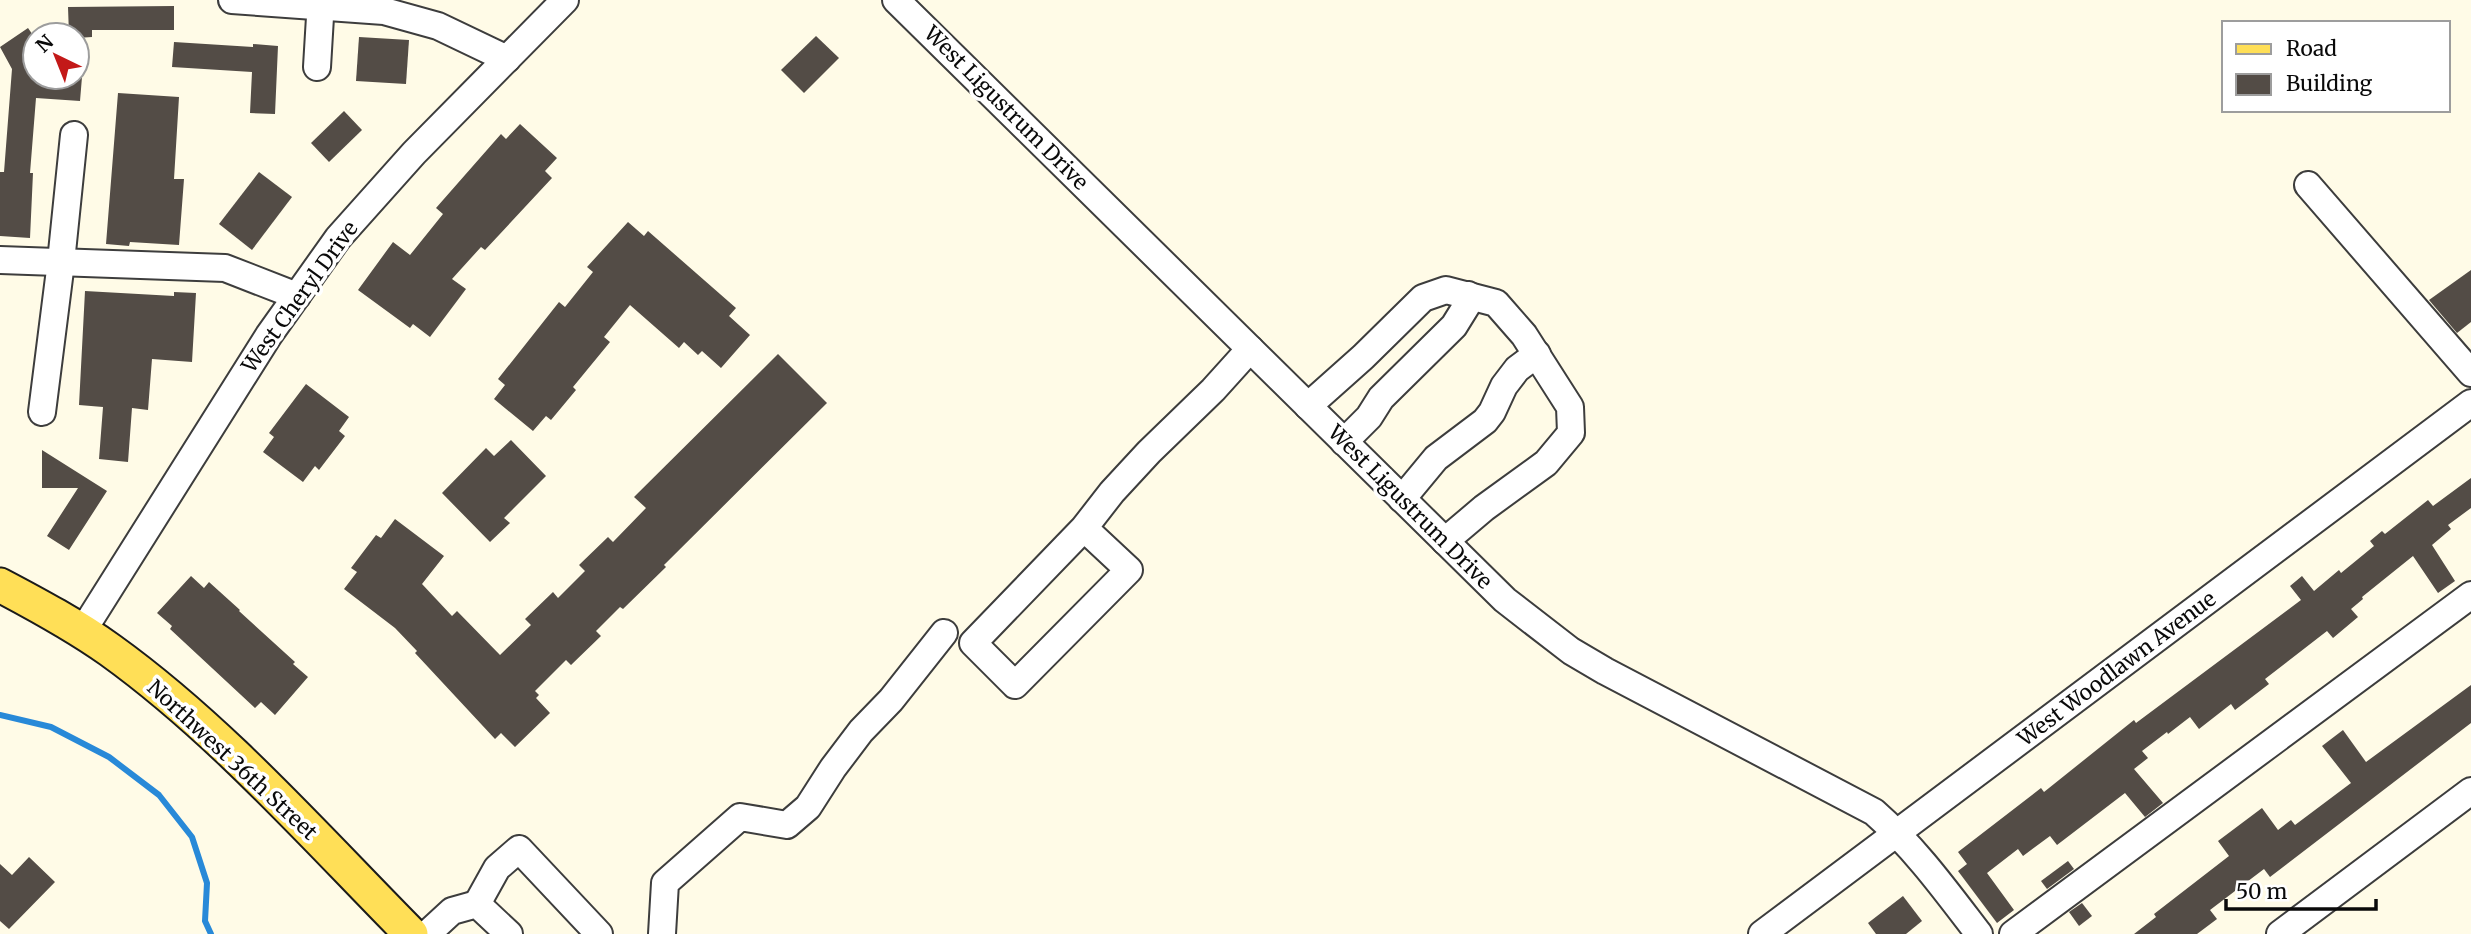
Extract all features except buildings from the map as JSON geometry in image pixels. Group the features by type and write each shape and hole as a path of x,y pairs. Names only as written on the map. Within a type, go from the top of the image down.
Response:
{"main road":[{"name":"Northwest 36th Street","path":"0,585 59,616 110,650 184,709 411,934"}],"street":[{"path":"232,0 321,3 384,11 428,23 507,59"},
{"name":"West Cheryl Drive","path":"82,632 269,335 338,238 414,153 565,0"},
{"name":"West Ligustrum Drive","path":"896,0 1505,600 1572,651 1874,813 1898,833 1923,861 1979,934"},
{"path":"317,67 321,3"},
{"path":"42,412 74,135"},
{"path":"2308,185 2471,373"},
{"path":"0,260 225,268 297,296"},
{"path":"1308,406 1423,298 1446,290 1496,303 1524,335 1570,407 1571,433 1546,463 1484,508 1445,541"},
{"path":"1344,442 1369,417 1381,398 1454,326 1467,305 1468,295"},
{"path":"1084,528 1129,570 1014,685 973,643 1084,528 1112,492 1149,452 1213,390 1250,349"},
{"path":"1402,499 1436,458 1485,421 1517,369 1537,354"},
{"name":"West Woodlawn Avenue","path":"1762,934 2471,402"},
{"path":"2013,934 2471,595"},
{"path":"662,934 665,883 740,817 787,825 808,807 861,731 891,700 944,633"},
{"path":"2280,934 2471,790"},
{"path":"427,934 452,911 477,904 497,868 519,849 599,934"},
{"path":"477,904 509,934"}],"waterway":[{"path":"0,715 51,727 109,757 159,795 192,837 207,883 205,921 211,934"}]}
